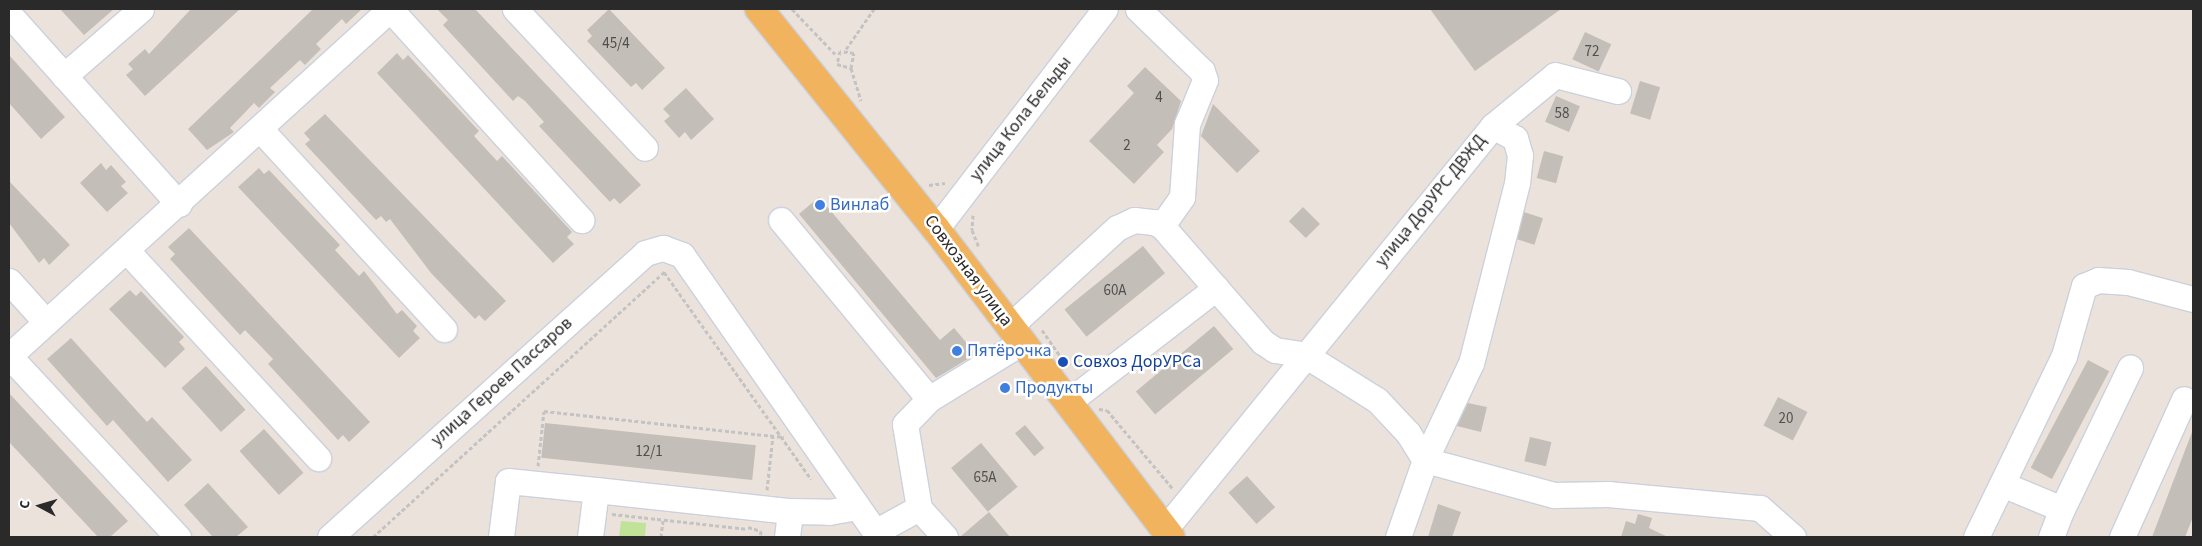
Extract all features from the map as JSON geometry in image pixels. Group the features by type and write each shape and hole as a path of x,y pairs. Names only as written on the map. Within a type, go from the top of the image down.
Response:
{"main road":[{"name":"Совхозная улица","path":"760,9 936,229 1168,533"}],"street":[{"path":"64,76 141,9"},
{"path":"178,537 9,356 127,252 390,9 581,220"},
{"path":"515,9 644,148"},
{"name":"улица Кола Бельды","path":"936,229 1106,9"},
{"path":"1138,9 1202,71 1205,80 1187,124 1182,197 1162,226"},
{"path":"9,14 179,204"},
{"path":"1493,126 1555,75 1618,91"},
{"name":"улица ДорУРС ДВЖД","path":"1168,533 1305,355 1493,126 1515,138 1520,155 1517,183 1471,363 1426,460 1398,537"},
{"path":"260,129 444,329"},
{"path":"781,220 929,398"},
{"path":"944,537 919,508 905,424 929,398 1016,334 1117,228 1134,220 1162,226 1262,342 1275,350 1305,355 1377,400 1408,434 1426,460 1554,495 1608,494 1760,508 1793,537"},
{"name":"улица Героев Пассаров","path":"330,537 645,253 663,248 682,255"},
{"path":"127,252 318,458"},
{"path":"682,255 809,440 877,535 919,508"},
{"path":"1976,537 2064,356 2084,286 2098,280 2128,282 2193,299"},
{"path":"9,281 46,322"},
{"path":"1068,402 1216,288"},
{"path":"2051,537 2062,509 2130,368"},
{"path":"2122,537 2184,399"},
{"path":"502,537 508,481 536,484 594,501 829,512 856,507"},
{"path":"2002,484 2062,509"},
{"path":"590,537 594,501"},
{"path":"787,537 790,511"}],"path":[{"path":"792,9 836,56 840,68 851,68"},
{"path":"836,56 846,50 874,9"},
{"path":"846,50 855,56 851,68 861,101"},
{"path":"373,537 682,255"},
{"path":"664,272 813,482"},
{"path":"536,484 544,411 809,440"},
{"path":"765,509 773,436"},
{"path":"594,501 663,520 748,529"},
{"path":"661,537 663,520"}],"green space":[{"path":"621,521 646,523 645,537 619,537"}],"building":[{"path":"60,9 114,9 84,35"},
{"path":"191,9 240,9 145,96 126,75 133,69 128,64 145,49 149,54"},
{"path":"313,9 362,9 346,24 342,19 316,44 321,49 305,65 300,60 270,88 275,92 259,108 254,103 230,128 234,132 207,150 188,129"},
{"path":"437,9 475,9 641,185 620,204 614,198 610,202 539,126 544,122 525,101 518,96 513,101 443,25 448,20"},
{"path":"609,9 665,68 642,90 636,83 631,87 587,41 592,36 587,30"},
{"path":"1430,9 1561,9 1475,71"},
{"path":"1585,32 1611,44 1599,71 1572,59"},
{"path":"397,53 403,60 408,55 479,131 474,136 497,161 502,156 572,232 567,237 574,244 553,263 377,73"},
{"path":"9,55 65,117 41,139 9,103"},
{"path":"1145,67 1181,101 1172,129 1157,145 1164,152 1134,184 1089,141 1134,93 1127,86"},
{"path":"1640,81 1660,87 1650,120 1630,114"},
{"path":"686,88 714,119 691,140 685,132 679,138 664,121 670,116 663,109"},
{"path":"1556,96 1580,106 1569,132 1545,122"},
{"path":"1213,104 1260,151 1237,173 1201,136"},
{"path":"325,114 506,301 485,321 479,315 475,319 431,273 390,219 386,222 381,216 376,220 305,144 310,140 304,133"},
{"path":"1544,151 1563,156 1556,183 1537,178"},
{"path":"101,163 106,170 111,165 126,182 121,186 128,193 107,212 80,183"},
{"path":"259,168 264,174 269,170 340,245 335,250 359,276 364,271 397,314 402,310 417,326 413,331 420,338 399,358 238,187"},
{"path":"9,181 70,245 49,265 44,258 39,263 9,223"},
{"path":"819,197 940,340 954,328 976,354 936,378 799,214"},
{"path":"1303,207 1320,224 1306,238 1289,221"},
{"path":"1524,212 1543,218 1534,245 1515,239"},
{"path":"189,228 370,422 349,442 343,435 338,440 268,364 273,359 245,330 240,335 170,259 175,254 168,247"},
{"path":"1143,246 1165,273 1087,337 1065,310"},
{"path":"130,290 136,296 141,291 184,337 179,342 185,349 165,368 109,309"},
{"path":"1214,326 1233,349 1155,415 1136,392"},
{"path":"71,338 147,422 152,417 192,460 168,482 113,420 107,426 47,359"},
{"path":"2088,360 2109,371 2052,479 2031,468"},
{"path":"206,366 245,410 221,432 181,388"},
{"path":"9,393 128,521 110,537 98,537 9,442"},
{"path":"1778,397 1807,412 1793,440 1763,426"},
{"path":"1468,403 1487,407 1481,432 1457,426"},
{"path":"545,423 756,445 752,480 541,458"},
{"path":"1025,425 1044,448 1034,456 1015,433"},
{"path":"264,429 303,473 279,495 239,451"},
{"path":"2192,432 2193,517 2185,537 2152,537"},
{"path":"1530,437 1551,442 1546,466 1524,461"},
{"path":"981,443 1018,487 988,512 951,468"},
{"path":"1247,476 1275,507 1257,524 1228,493"},
{"path":"208,483 248,527 236,537 213,537 184,505"},
{"path":"1438,504 1461,512 1452,537 1428,537"},
{"path":"989,512 1010,537 960,537"},
{"path":"1638,514 1652,518 1649,528 1668,537 1621,537 1626,521 1635,524"}],"place":[{"name":"Винлаб","path":"820,205"},
{"name":"Пятёрочка","path":"957,351"},
{"name":"Совхоз ДорУPCа","path":"1063,362"},
{"name":"Продукты","path":"1005,388"}]}
